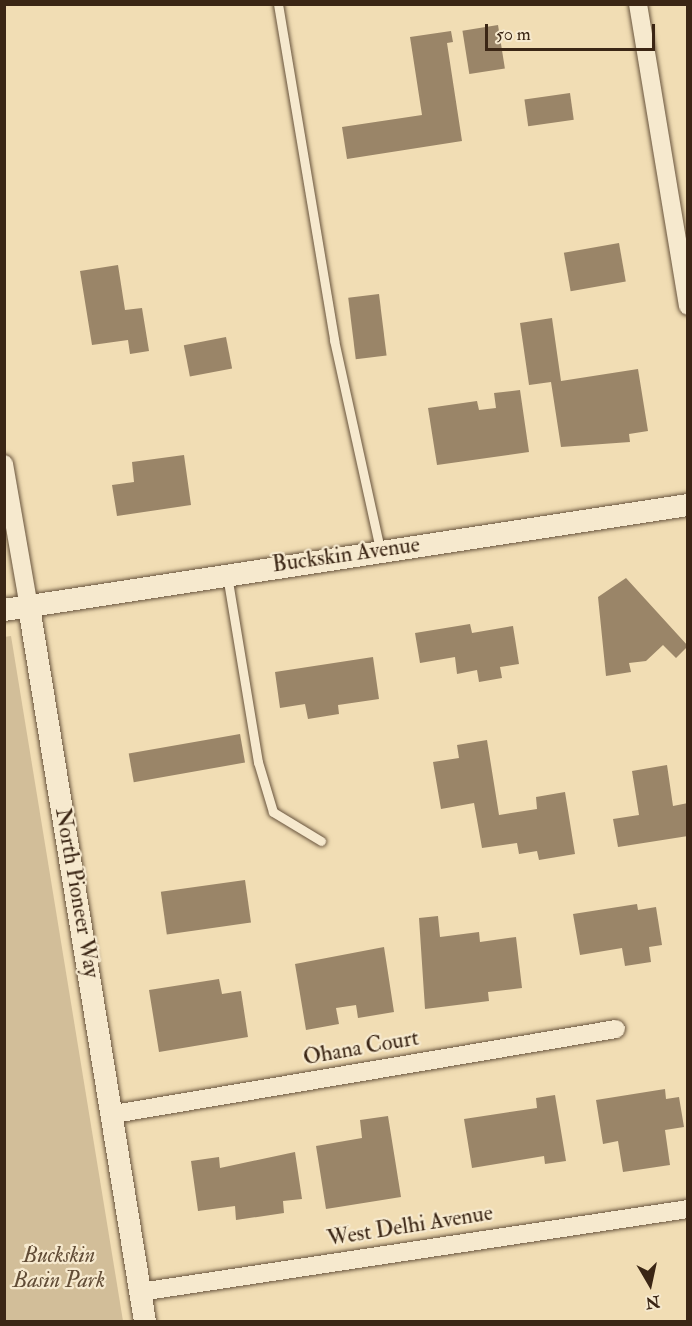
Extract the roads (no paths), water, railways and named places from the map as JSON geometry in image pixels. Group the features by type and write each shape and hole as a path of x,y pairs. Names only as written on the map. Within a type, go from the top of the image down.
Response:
{"street":[{"path":"638,4 687,306"},
{"name":"North Pioneer Way","path":"4,464 114,1114 146,1322"},
{"name":"Buckskin Avenue","path":"4,610 227,573 687,505"},
{"name":"Ohana Court","path":"114,1114 616,1029"},
{"name":"West Delhi Avenue","path":"140,1292 687,1209"}],"lane":[{"path":"278,4 334,340 380,550"},
{"path":"227,573 258,762 273,812 321,841"}],"park label":[{"name":"Buckskin Basin Park","path":"59,1268"}]}
